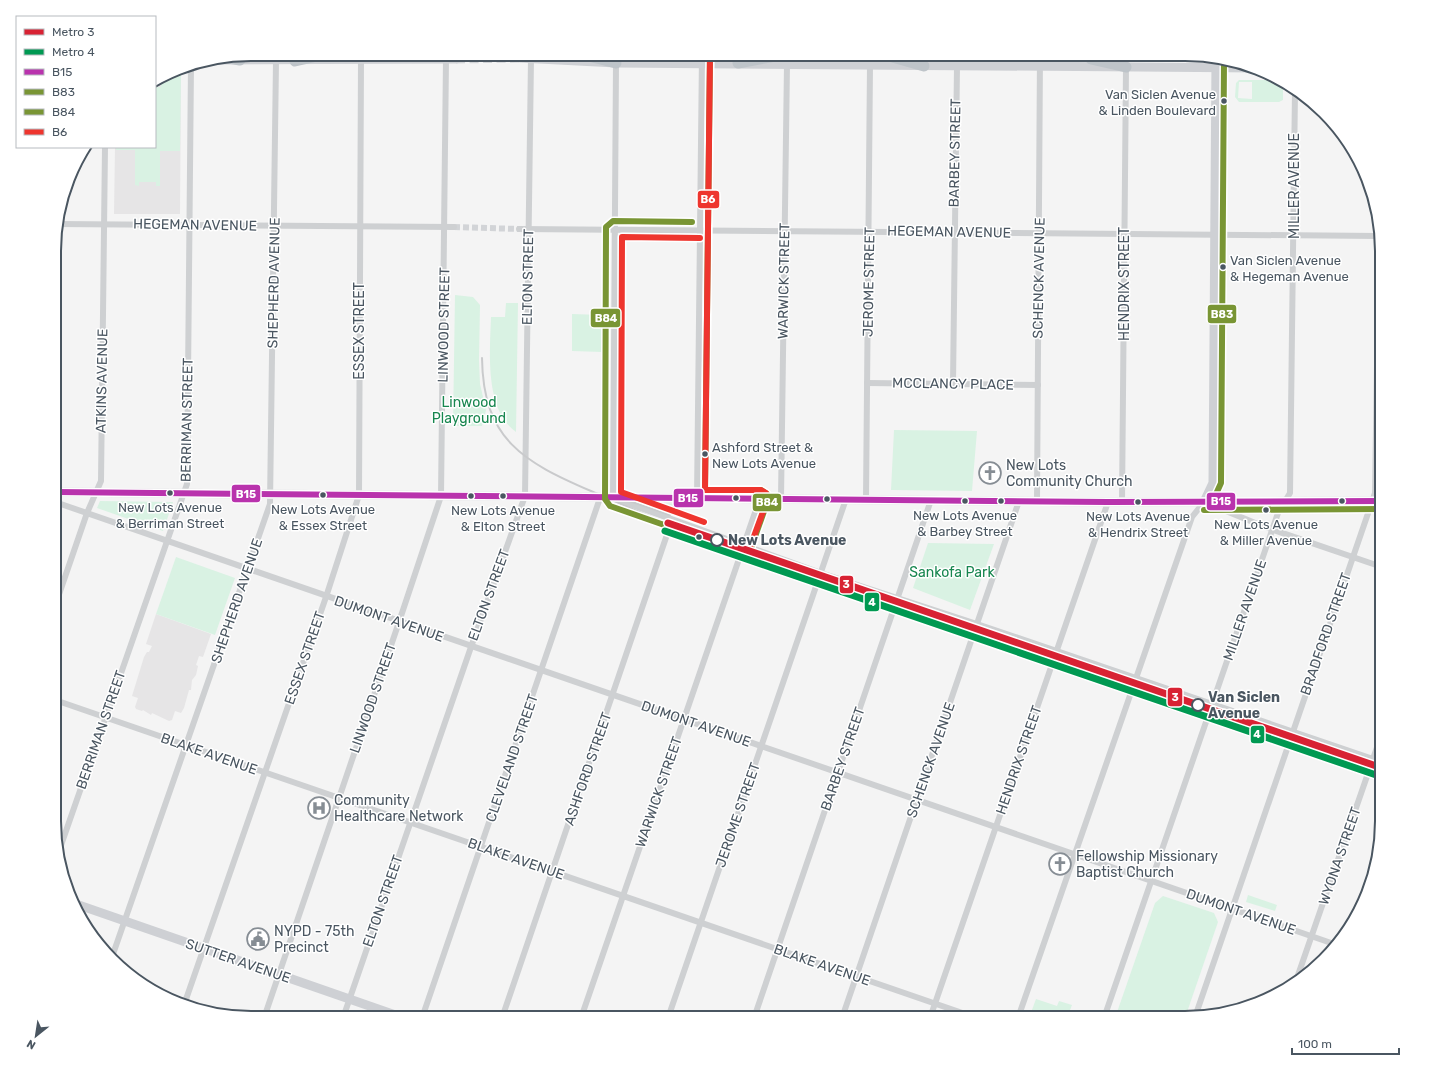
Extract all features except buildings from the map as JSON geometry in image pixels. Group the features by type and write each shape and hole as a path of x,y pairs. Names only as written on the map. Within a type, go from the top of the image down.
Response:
{"highway":[{"path":"608,61 616,63"},
{"path":"738,64 767,61"},
{"path":"906,61 924,66"},
{"path":"1099,61 1126,67"}],"street":[{"path":"276,61 295,61"},
{"name":"SHEPHERD AVENUE","path":"114,952 270,504 276,61"},
{"name":"ESSEX STREET","path":"186,1000 326,597 359,495 361,61"},
{"name":"LINWOOD STREET","path":"266,1011 441,496 445,227 451,61"},
{"name":"ELTON STREET","path":"345,1011 471,647 525,496 531,61"},
{"path":"582,61 616,63 659,61"},
{"path":"697,498 702,61"},
{"path":"716,61 738,64"},
{"name":"WARWICK STREET","path":"782,498 786,61"},
{"path":"814,61 870,65 1040,67 1126,67 1211,63"},
{"name":"SCHENCK AVENUE","path":"1037,501 1040,61"},
{"path":"613,498 616,63"},
{"path":"1020,1011 1192,517 1204,502 1213,483 1216,234 1216,64"},
{"name":"JEROME STREET","path":"866,499 870,65"},
{"name":"BARBEY STREET","path":"953,384 957,66"},
{"name":"HENDRIX STREET","path":"1122,502 1126,67"},
{"name":"BERRIMAN STREET","path":"62,842 187,484 191,71"},
{"name":"MILLER AVENUE","path":"1106,1011 1278,513 1290,493 1295,96"},
{"name":"ATKINS AVENUE","path":"61,589 87,513 98,492 101,481 105,148"},
{"name":"HEGEMAN AVENUE","path":"63,224 454,228"},
{"name":"HEGEMAN AVENUE","path":"519,229 784,230 1375,237"},
{"name":"MCCLANCY PLACE","path":"868,383 1038,386"},
{"path":"61,492 1108,502 1375,501"},
{"name":"CLEVELAND STREET","path":"424,1011 600,498"},
{"path":"613,498 821,572 1373,759"},
{"name":"WARWICK STREET","path":"583,1011 760,498"},
{"name":"JEROME STREET","path":"670,1011 846,499"},
{"name":"BARBEY STREET","path":"756,1011 899,598 931,500"},
{"name":"SCHENCK AVENUE","path":"844,1011 1020,501"},
{"name":"HENDRIX STREET","path":"932,1011 1108,502"},
{"path":"1204,502 1272,530 1375,565"},
{"name":"DUMONT AVENUE","path":"61,504 326,597 1331,943"},
{"name":"BRADFORD STREET","path":"1196,1011 1353,558 1375,506"},
{"name":"ASHFORD STREET","path":"504,1011 672,520"},
{"name":"BLAKE AVENUE","path":"61,702 956,1011"},
{"name":"WYONA STREET","path":"1300,973 1375,753"},
{"name":"SUTTER AVENUE","path":"81,906 384,1011"}],"shaded area":[{"path":"181,74 180,214 114,214 115,148 156,148 156,86"},
{"path":"156,614 211,634 203,657 199,656 196,665 198,666 196,675 192,680 191,690 189,690 184,708 181,713 175,711 172,720 169,721 152,713 151,715 143,710 136,709 135,707 138,698 132,696 144,657 152,646 146,644"}],"green space":[{"path":"181,74 180,151 160,151 160,186 156,186 156,182 139,182 139,186 135,185 135,150 116,150 116,148 156,148 156,87 161,87 161,84"},
{"path":"1239,80 1267,80 1283,88 1283,100 1279,102 1239,102 1235,97 1236,83","holes":["1239,82 1252,82 1252,99 1238,98"]},
{"name":"Linwood Playground","path":"455,295 473,297 480,305 480,384 486,410 482,426 453,426"},
{"path":"506,303 518,303 516,432 506,422 498,409 491,379 491,317 505,317"},
{"path":"572,314 602,315 602,352 572,351"},
{"path":"894,430 977,431 972,491 891,490"},
{"path":"100,501 173,502 163,531 97,508"},
{"path":"641,502 681,504 684,505 681,517"},
{"name":"Sankofa Park","path":"928,543 994,544 970,610 913,588"},
{"path":"176,557 235,578 215,635 156,614"},
{"path":"1248,895 1277,905 1275,911 1246,902"},
{"path":"1163,896 1214,913 1218,922 1187,1011 1117,1011 1155,903"},
{"path":"1036,999 1057,1006 1059,1001 1072,1005 1070,1011 1032,1011"}],"tunnel":[{"path":"454,227 519,229"}],"railway":[{"path":"482,358 484,386 490,409 499,428 512,444 527,458 546,470 567,480 639,512 668,523"},
{"path":"612,495 670,515"}],"metro line":[{"name":"3","path":"668,523 1375,766"},
{"name":"4","path":"665,531 1375,775"}],"transit line":[{"name":"B84","path":"692,222 613,221 606,227 605,499 610,506 744,553 751,548 768,500 767,494 761,490 705,490 710,61"},
{"name":"B6","path":"710,61 705,490 761,490 766,493 768,498 749,550 742,553 727,547"},
{"name":"B83","path":"1211,505 1221,483 1224,65"},
{"name":"B6","path":"700,238 622,237 621,492 704,522"},
{"name":"B15","path":"61,492 1108,502 1375,501"},
{"name":"B83","path":"1204,510 1375,509"}],"place":[{"name":"Van Siclen Avenue & Linden Boulevard","path":"1224,101"},
{"name":"Van Siclen Avenue & Hegeman Avenue","path":"1223,267"},
{"name":"Ashford Street & New Lots Avenue","path":"705,454"},
{"name":"New Lots Community Church","path":"990,473"},
{"name":"New Lots Avenue & Berriman Street","path":"170,493"},
{"name":"New Lots Avenue & Essex Street","path":"323,495"},
{"name":"New Lots Avenue & Elton Street","path":"503,496"},
{"name":"New Lots Avenue & Barbey Street","path":"965,501"},
{"name":"New Lots Avenue & Hendrix Street","path":"1138,502"},
{"name":"New Lots Avenue & Miller Avenue","path":"1266,510"},
{"name":"New Lots Avenue","path":"717,540"},
{"name":"Van Siclen Avenue","path":"1198,705"},
{"name":"Community Healthcare Network","path":"319,808"},
{"name":"Fellowship Missionary Baptist Church","path":"1060,864"},
{"name":"NYPD - 75th Precinct","path":"258,939"}]}
